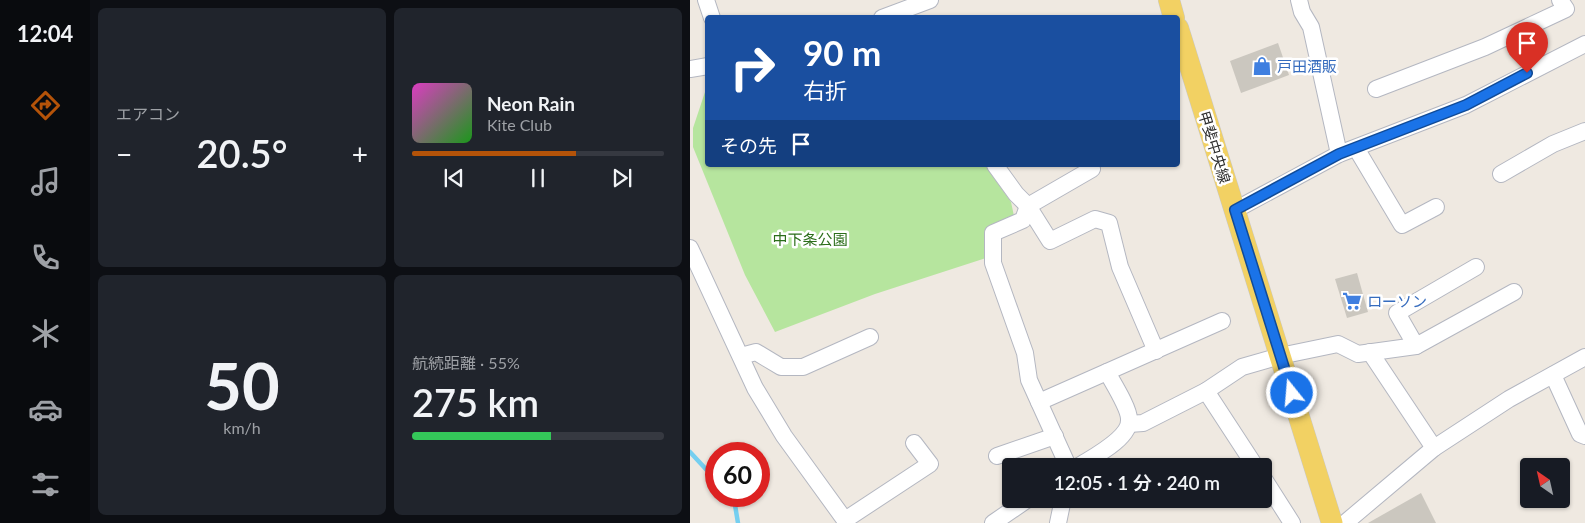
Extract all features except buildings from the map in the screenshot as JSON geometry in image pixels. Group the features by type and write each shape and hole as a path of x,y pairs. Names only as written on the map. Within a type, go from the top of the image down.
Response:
{"main road":[{"path":"1169,0 1173,15"},
{"name":"甲斐中央線","path":"1180,34 1332,523"}],"street":[{"path":"706,0 711,15"},
{"path":"1299,0 1302,12 1311,27 1339,154"},
{"path":"1376,89 1485,47 1566,10 1560,0"},
{"path":"894,15 926,7"},
{"path":"1235,210 1339,154 1466,105 1585,44"},
{"path":"690,69 705,66"},
{"path":"1501,174 1553,144 1585,131"},
{"path":"1356,148 1402,225 1436,207"},
{"path":"997,167 1016,194 1028,206 1050,241 1095,220 1109,223 1120,267 1156,351"},
{"path":"1064,458 1029,380 1025,352 993,263 993,233 1023,220 1028,206 1092,169"},
{"path":"690,248 755,388 784,436 846,522 930,464 914,443"},
{"path":"1416,346 1397,313 1476,267"},
{"path":"1129,424 1143,423 1206,390 1242,367 1280,356 1338,344 1358,354 1416,346 1514,292"},
{"path":"1039,402 1222,321"},
{"path":"741,356 756,352 781,367 803,368 870,337"},
{"path":"1370,352 1434,448"},
{"path":"1345,523 1434,448 1509,399 1585,357"},
{"path":"1092,458 1121,437 1130,420 1128,412 1107,372"},
{"path":"1553,375 1580,434 1585,436"},
{"path":"1206,390 1250,458"},
{"path":"997,456 1054,436"},
{"path":"1272,492 1292,523"},
{"path":"993,523 1015,508"},
{"path":"1058,523 1061,508"}],"green space":[{"name":"中下条公園","path":"705,92 705,167 986,167 1011,202 1014,216 985,229 986,258 875,294 775,332 745,275 693,147 693,128"}],"waterway":[{"path":"690,452 705,468"},
{"path":"735,507 738,523"}],"place":[{"name":"戸田酒販","path":"1262,66"},
{"name":"ローソン","path":"1352,301"}],"route":[{"path":"1292,393 1235,210 1339,154 1466,105 1527,73"}]}
